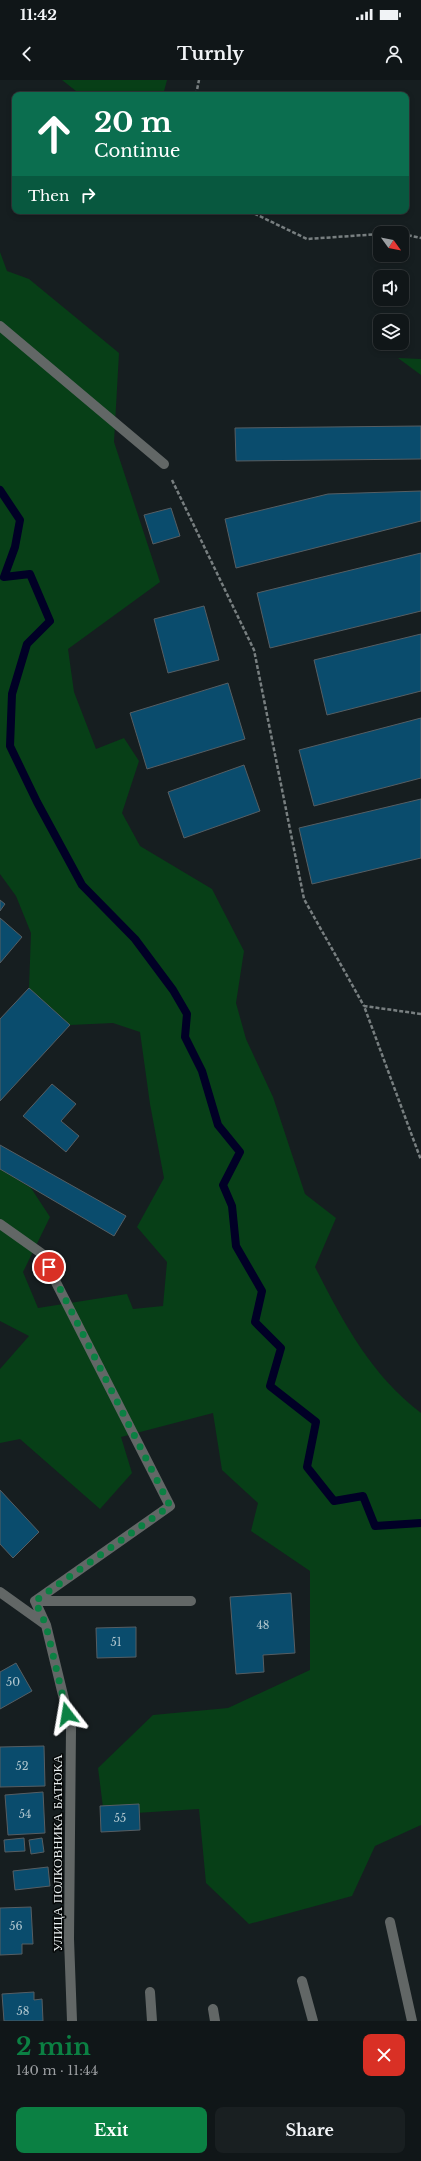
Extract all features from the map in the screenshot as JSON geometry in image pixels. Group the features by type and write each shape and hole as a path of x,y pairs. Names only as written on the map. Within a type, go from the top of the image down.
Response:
{"street":[{"path":"0,326 164,464"},
{"path":"0,1224 41,1253 170,1506 35,1601"},
{"path":"0,1592 46,1625"},
{"path":"35,1601 191,1601"},
{"name":"УЛИЦА ПОЛКОВНИКА БАТЮКА","path":"35,1601 46,1625 71,1728 70,1939 72,2021"},
{"path":"390,1922 412,2021"},
{"path":"302,1981 313,2021"},
{"path":"150,1992 152,2021"},
{"path":"214,2009 216,2021"}],"path":[{"path":"197,92 199,80"},
{"path":"255,214 307,238 373,234"},
{"path":"409,235 421,238"},
{"path":"164,464 254,650 304,899 364,1006 421,1160"},
{"path":"364,1006 421,1014"}],"green space":[{"path":"62,80 167,80 164,92 77,92"},
{"path":"0,252 7,271 29,279 119,353 114,442 160,582 68,649 74,692 96,749 124,738 139,761 122,813 140,846 212,889 244,951 236,1003 246,1039 273,1097 305,1194 336,1218 315,1267 336,1308 373,1365 403,1398 421,1413 421,1825 375,1846 352,1896 249,1924 206,1883 199,1809 104,1815 98,1768 153,1715 228,1708 310,1670 310,1571 251,1531 258,1503 222,1470 213,1413 121,1437 132,1473 100,1509 20,1439 0,1443 0,1369 29,1336 0,1321 0,1169 31,1188 50,1217 23,1272 38,1308 127,1294 133,1309 163,1306 167,1262 137,1227 164,1178 150,1104 140,1032 113,1023 70,1025 29,988 31,933 16,896 0,874"},
{"path":"398,358 421,359 421,375"}],"building":[{"path":"421,426 421,459 236,461 235,428"},
{"path":"421,491 421,521 236,568 225,519 328,494"},
{"path":"171,508 180,536 153,544 144,515"},
{"path":"421,553 421,611 270,648 257,593"},
{"path":"204,606 219,660 168,673 154,619"},
{"path":"421,634 421,691 327,715 314,660"},
{"path":"228,683 245,739 147,769 130,713"},
{"path":"421,718 421,778 314,806 299,750"},
{"path":"244,765 260,811 184,838 168,792"},
{"path":"421,799 421,858 312,884 299,828"},
{"path":"0,900 5,904 0,911"},
{"path":"0,918 22,937 0,963"},
{"path":"29,988 70,1025 0,1101 0,1019"},
{"path":"52,1084 76,1104 61,1121 79,1136 66,1152 23,1116"},
{"path":"0,1145 126,1216 114,1236 0,1169"},
{"path":"0,1490 39,1532 13,1558 0,1544"},
{"path":"291,1593 295,1653 263,1655 264,1672 236,1674 230,1597"},
{"path":"136,1627 136,1657 97,1658 96,1628"},
{"path":"16,1663 32,1691 0,1709 0,1672"},
{"path":"44,1746 45,1786 0,1787 0,1747"},
{"path":"43,1792 45,1833 8,1835 5,1795"},
{"path":"139,1804 140,1830 101,1832 100,1806"},
{"path":"24,1838 25,1851 5,1852 4,1840"},
{"path":"42,1838 44,1852 31,1854 29,1840"},
{"path":"48,1867 50,1886 15,1890 13,1871"},
{"path":"31,1907 33,1944 22,1944 22,1954 0,1955 0,1908"},
{"path":"34,1992 34,2000 42,1999 43,2021 4,2021 2,1994"}],"waterway":[{"path":"0,490 20,520 15,547 4,577 30,574 50,621 27,644 12,694 10,746 37,802 82,885 135,939 173,990 187,1014 185,1037 202,1071 218,1125 240,1152 223,1185 232,1206 236,1246 262,1291 255,1322 281,1348 270,1386 316,1422 307,1467 334,1501 363,1496 375,1526 421,1523"}],"route":[{"path":"49,1267 170,1506 35,1601 46,1625 67,1714"}]}
